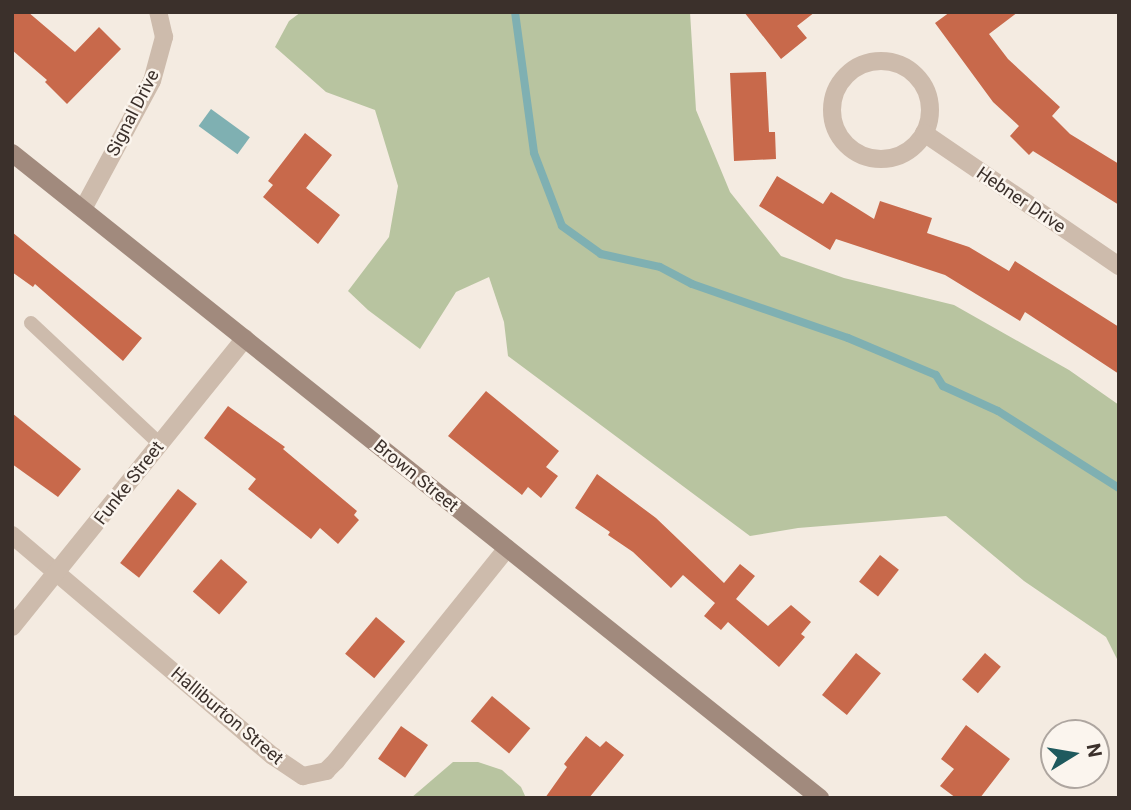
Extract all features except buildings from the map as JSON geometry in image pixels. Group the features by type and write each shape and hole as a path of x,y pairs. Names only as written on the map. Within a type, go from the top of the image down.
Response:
{"street":[{"name":"Signal Drive","path":"83,209 152,81 164,37 158,12"},
{"path":"870,63 894,63 909,69 921,80 928,95 930,111 924,133 908,152 892,158 877,159 861,155 848,146 838,133 833,117 833,101 838,86 849,73 870,63"},
{"name":"Hebner Drive","path":"924,133 1119,266"},
{"name":"Brown Street","path":"12,153 820,798"},
{"name":"Funke Street","path":"12,626 59,572 245,338"},
{"name":"Halliburton Street","path":"12,536 59,572 238,727 303,776 326,771 336,761 507,548"}],"lane":[{"path":"31,323 160,444"}],"green space":[{"path":"301,12 690,12 696,110 730,192 781,256 844,278 954,305 1069,370 1119,405 1119,663 1106,637 1024,581 946,516 798,528 750,536 508,356 504,322 489,277 456,292 420,349 368,310 348,291 389,237 398,186 375,110 326,92 275,47 289,21"},
{"path":"453,762 478,762 502,770 521,787 526,798 411,798"}],"water":[{"path":"211,109 250,137 237,154 199,126"}],"waterway":[{"path":"515,12 534,153 562,226 601,254 660,267 692,284 848,338 936,375 943,386 998,411 1119,488"}]}
